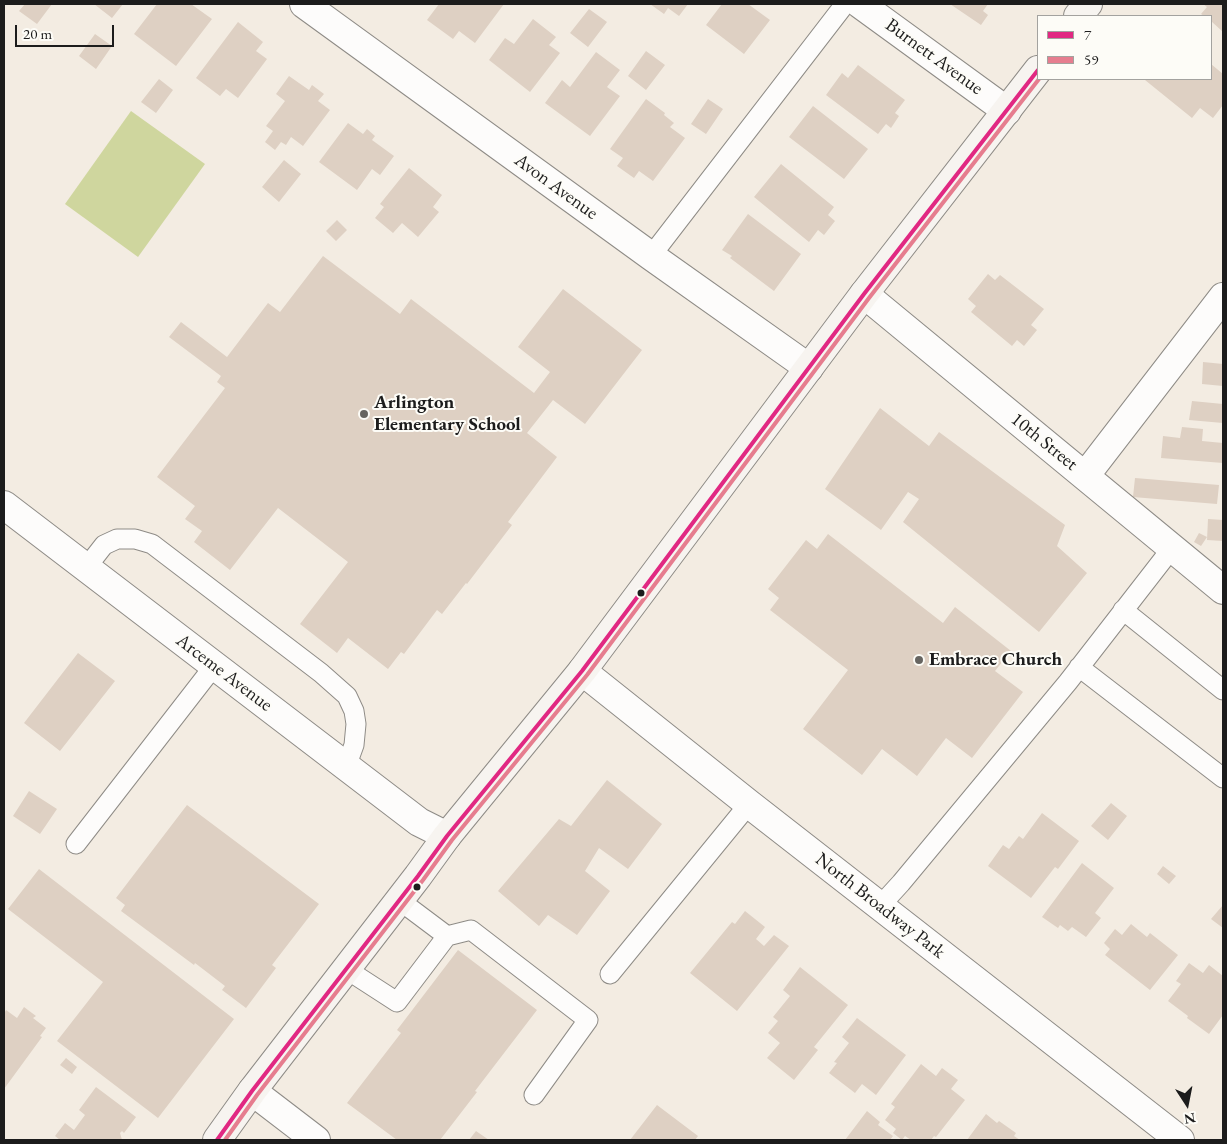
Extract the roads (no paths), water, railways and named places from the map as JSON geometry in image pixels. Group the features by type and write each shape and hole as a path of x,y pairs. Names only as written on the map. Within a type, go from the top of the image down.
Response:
{"street":[{"name":"Avon Avenue","path":"304,4 651,256 810,368"},
{"name":"Burnett Avenue","path":"860,4 1007,111"},
{"path":"1079,15 1088,4"},
{"path":"216,1140 447,836 582,671 864,294 1037,71"},
{"name":"10th Street","path":"864,294 1223,590"},
{"path":"1085,476 1223,297"},
{"name":"Arceme Avenue","path":"4,506 419,822 447,836"},
{"name":"North Broadway Park","path":"582,671 749,804 1180,1140"},
{"path":"252,1091 316,1140"}],"lane":[{"path":"651,256 845,4"},
{"path":"86,568 104,545 117,539 135,539 152,544 321,673 347,696 354,711 356,724 354,745 346,767"},
{"path":"880,906 1053,700 1172,548"},
{"path":"1123,610 1223,690"},
{"path":"76,844 214,666"},
{"path":"1079,667 1223,778"},
{"path":"610,974 749,804"},
{"path":"399,900 447,936"},
{"path":"346,969 397,1002 447,936 471,930 588,1020 534,1095"}],"place":[{"name":"Arlington Elementary School","path":"364,414"},
{"name":"Embrace Church","path":"919,660"}]}
